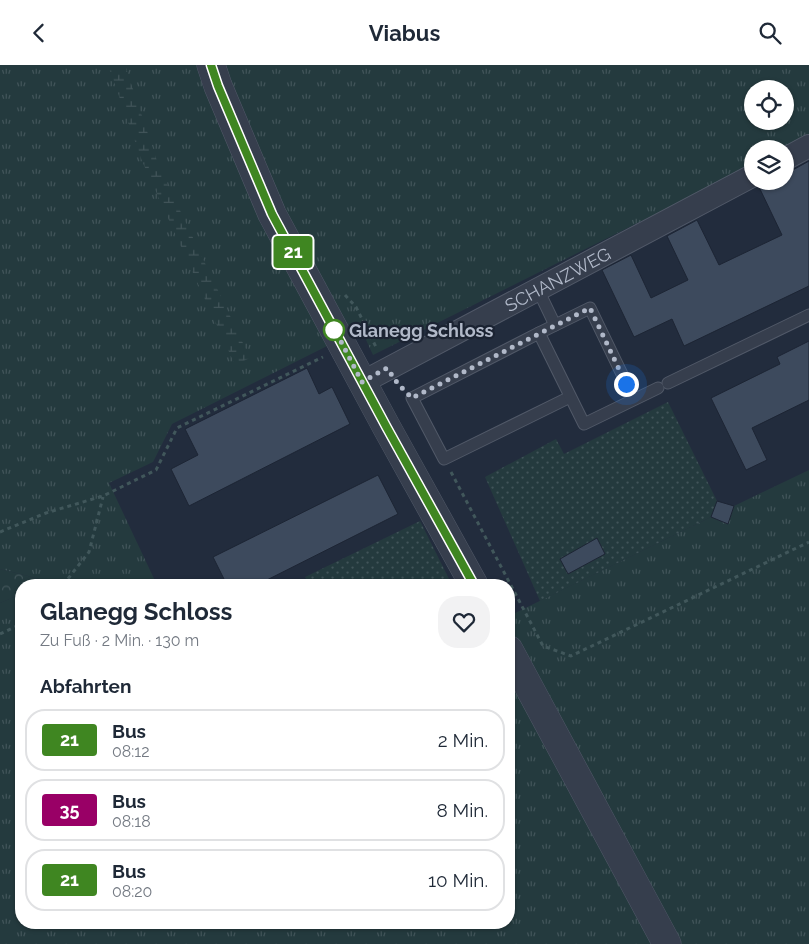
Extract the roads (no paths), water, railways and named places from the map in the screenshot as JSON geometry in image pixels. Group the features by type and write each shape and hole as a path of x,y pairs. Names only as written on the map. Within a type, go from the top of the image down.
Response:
{"street":[{"path":"211,65 272,214 471,579"},
{"path":"794,154 809,146"},
{"name":"SCHANZWEG","path":"362,382 744,180"},
{"path":"515,661 667,944"}],"lane":[{"path":"542,298 555,325"},
{"path":"570,397 444,459 412,398 590,308 634,399"},
{"path":"539,333 584,424 809,315"}],"place":[{"name":"Glanegg Schloss","path":"334,330"}]}
